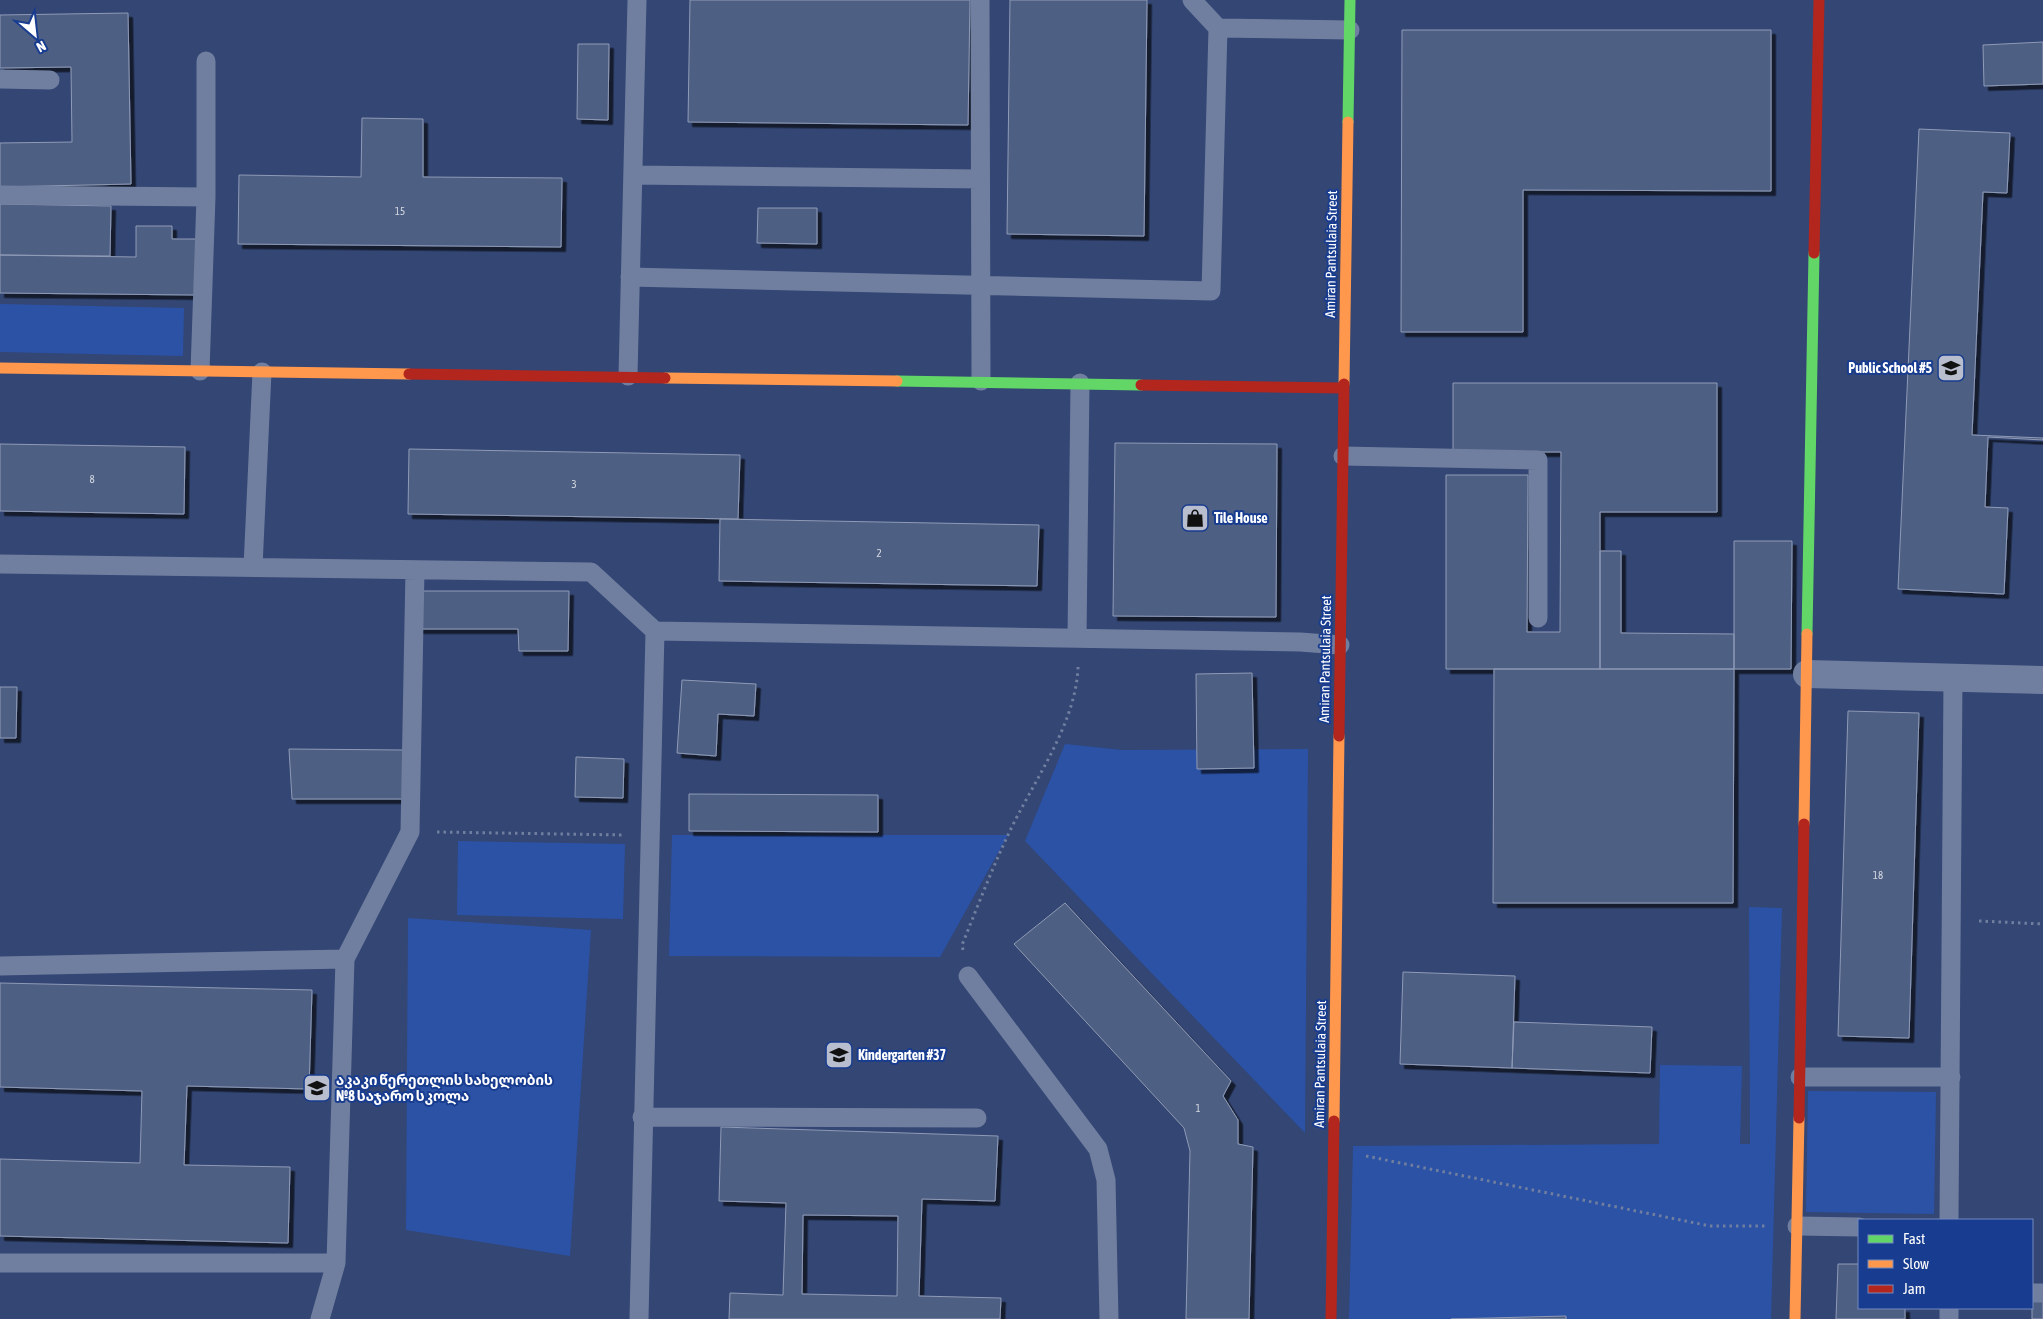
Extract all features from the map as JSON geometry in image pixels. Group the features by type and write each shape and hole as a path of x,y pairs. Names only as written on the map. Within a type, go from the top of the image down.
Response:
{"street":[{"name":"Amiran Pantsulaia Street","path":"1331,1319 1350,0"},
{"path":"1795,1319 1819,0"},
{"path":"0,368 1344,388"},
{"path":"1807,674 2043,680"}],"lane":[{"path":"628,376 636,0"},
{"path":"980,0 981,382"},
{"path":"630,277 1211,291 1218,28 1192,0"},
{"path":"1218,28 1350,30"},
{"path":"200,371 206,197 206,61"},
{"path":"0,79 50,80"},
{"path":"633,175 980,179"},
{"path":"0,196 206,197"},
{"path":"253,567 262,372"},
{"path":"1077,638 1080,383"},
{"path":"1344,456 1538,460 1538,618"},
{"path":"0,564 590,572 655,631 1300,642 1340,645"},
{"path":"320,1319 336,1263 345,959 410,832 415,570"},
{"path":"639,1319 642,1117 655,631"},
{"path":"1949,1219 1953,678"},
{"path":"0,966 345,959"},
{"path":"968,976 1098,1149 1106,1180 1109,1319"},
{"path":"1800,1078 1950,1077"},
{"path":"642,1117 978,1118"},
{"path":"1797,1226 1858,1227"},
{"path":"0,1263 336,1263"}],"path":[{"path":"968,976 962,945 1008,835 1056,744 1077,684 1077,638"},
{"path":"410,832 649,835"},
{"path":"1952,920 2043,924"},
{"path":"1334,1149 1710,1226 1797,1226"}],"shaded area":[{"path":"0,304 184,308 183,356 0,352"},
{"path":"1065,744 1122,750 1308,749 1305,1133 1025,841"},
{"path":"672,835 1008,835 940,957 669,956"},
{"path":"458,841 625,844 623,919 457,915"},
{"path":"1749,907 1782,908 1771,1319 1349,1319 1353,1146 1659,1144 1660,1065 1742,1066 1740,1144 1750,1144"},
{"path":"408,918 591,930 570,1256 406,1230"},
{"path":"1808,1091 1936,1092 1934,1214 1806,1212"}],"building":[{"path":"690,0 970,0 968,125 688,122"},
{"path":"1010,0 1147,0 1144,236 1007,234"},
{"path":"128,13 131,184 0,187 0,143 72,142 71,67 0,68 0,15"},
{"path":"1402,30 1771,30 1771,191 1523,190 1523,332 1401,332"},
{"path":"2043,42 2043,84 1984,86 1983,45"},
{"path":"578,44 609,44 608,120 577,119"},
{"path":"362,118 423,119 423,177 562,178 561,247 238,244 239,175 361,177"},
{"path":"1919,129 2010,133 2007,193 1983,192 1972,435 2043,438 2043,440 1988,437 1985,507 2008,508 2004,594 1898,589"},
{"path":"0,204 111,206 110,256 0,255"},
{"path":"758,208 817,208 817,244 757,243"},
{"path":"136,226 172,226 172,239 197,239 196,295 0,293 0,255 136,257"},
{"path":"1453,383 1717,383 1717,512 1600,512 1600,669 1446,669 1446,475 1528,475 1527,632 1560,632 1561,452 1453,452"},
{"path":"1115,443 1277,444 1276,617 1113,616"},
{"path":"0,444 185,447 184,514 0,511"},
{"path":"409,449 740,455 738,519 408,514"},
{"path":"720,519 1039,525 1037,586 719,581"},
{"path":"1734,541 1792,541 1791,669 1734,669"},
{"path":"1600,551 1621,551 1621,633 1734,634 1734,669 1600,669"},
{"path":"418,591 569,591 568,651 519,651 518,629 417,629"},
{"path":"1494,669 1734,669 1733,903 1493,903"},
{"path":"1252,673 1254,768 1197,769 1196,674"},
{"path":"682,680 756,684 754,716 718,714 716,756 677,753"},
{"path":"0,687 17,687 16,738 0,738"},
{"path":"1848,711 1919,713 1909,1038 1838,1036"},
{"path":"289,749 404,750 405,799 292,799"},
{"path":"576,757 624,759 623,798 575,797"},
{"path":"689,794 878,795 878,832 689,831"},
{"path":"1065,903 1231,1081 1223,1096 1238,1120 1238,1144 1253,1147 1249,1319 1186,1319 1190,1151 1184,1128 1014,944"},
{"path":"1403,972 1515,976 1512,1068 1400,1064"},
{"path":"0,983 312,990 309,1089 187,1086 184,1165 290,1167 288,1243 0,1236 0,1159 140,1163 142,1091 0,1087"},
{"path":"1514,1022 1652,1027 1650,1073 1512,1068"},
{"path":"721,1127 998,1136 995,1201 922,1199 919,1296 1001,1298 1000,1319 729,1319 730,1293 783,1295 786,1203 719,1201","holes":["803,1215 898,1216 897,1296 802,1294"]},
{"path":"1838,1264 1858,1264 1858,1309 1905,1309 1905,1319 1836,1319"},
{"path":"2033,1298 2043,1298 2043,1319 2032,1319"},
{"path":"1566,1316 1566,1319 1451,1319"}],"traffic: fast":[{"path":"1348,122 1350,0"},
{"path":"1807,634 1814,253"},
{"path":"897,381 1141,385"}],"traffic: slow":[{"path":"1344,384 1348,122"},
{"path":"0,368 409,374"},
{"path":"665,378 897,381"},
{"path":"1804,824 1807,634"},
{"path":"1334,1121 1339,736"},
{"path":"1795,1319 1799,1118"}],"traffic: jam":[{"path":"1814,253 1819,0"},
{"path":"409,374 665,378"},
{"path":"1339,736 1344,384"},
{"path":"1141,385 1344,388"},
{"path":"1799,1118 1804,824"},
{"path":"1331,1319 1334,1121"}],"place":[{"name":"Public School #5","path":"1951,368"},
{"name":"Tile House","path":"1195,518"},
{"name":"Kindergarten #37","path":"839,1055"},
{"name":"აკაკი წერეთლის სახელობის №8 საჯარო სკოლა","path":"317,1088"}]}
